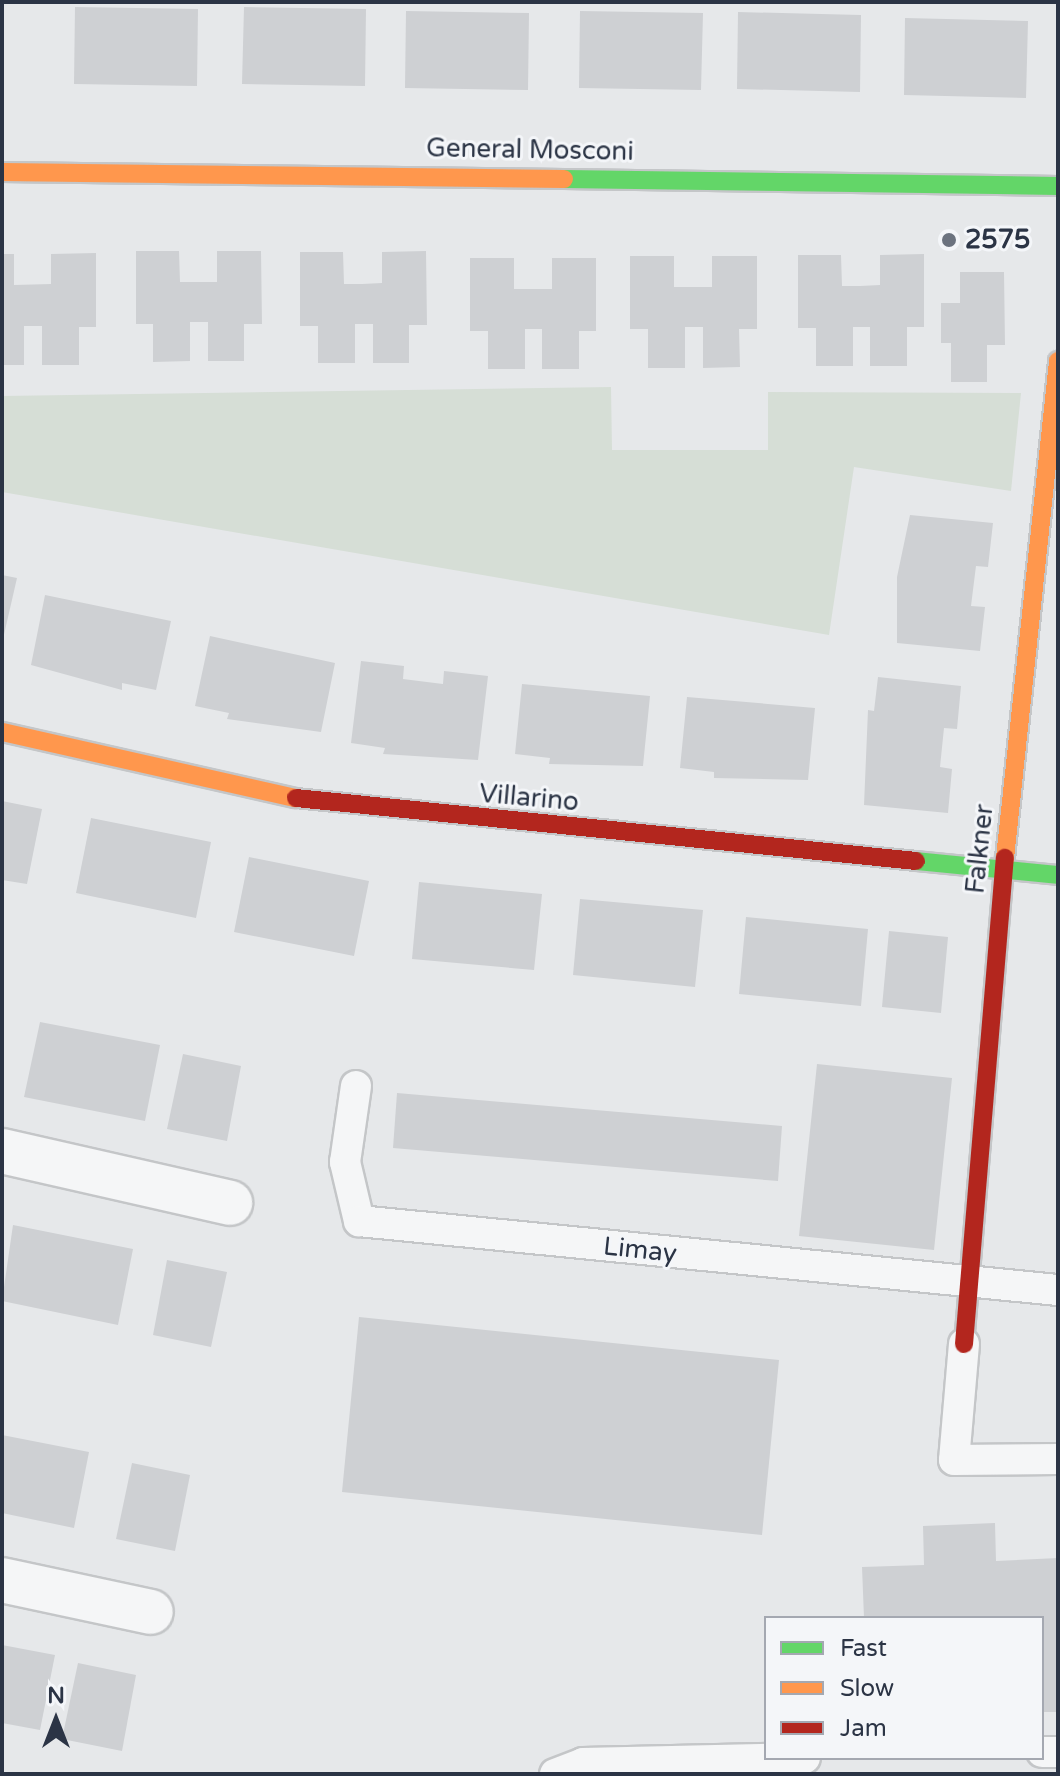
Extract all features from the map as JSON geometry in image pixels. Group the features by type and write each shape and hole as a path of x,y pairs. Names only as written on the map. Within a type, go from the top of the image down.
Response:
{"street":[{"name":"General Mosconi","path":"2,172 1058,186"},
{"name":"Falkner","path":"964,1344 1004,869 1053,450 1058,361"},
{"name":"Villarino","path":"2,732 327,805 1058,875"},
{"path":"2,1151 230,1203"},
{"path":"2,1580 151,1612"}],"lane":[{"name":"Limay","path":"356,1086 345,1162 359,1221 1058,1290"},
{"path":"964,1344 954,1460 1058,1459"},
{"path":"555,1774 583,1763 764,1759"}],"shaded area":[{"path":"611,387 612,450 768,450 768,392 1021,393 1011,491 854,467 829,635 2,492 2,396"}],"building":[{"path":"75,7 198,9 197,86 74,84"},
{"path":"244,7 366,9 365,86 242,84"},
{"path":"406,11 529,13 528,90 405,88"},
{"path":"580,11 703,13 701,90 579,88"},
{"path":"738,12 861,15 860,92 737,89"},
{"path":"905,18 1028,21 1026,98 904,95"},
{"path":"136,251 179,251 180,282 217,282 217,251 261,251 262,324 244,324 244,361 208,361 208,322 190,322 190,361 153,362 153,324 136,324"},
{"path":"426,251 427,325 409,325 409,363 373,363 373,324 355,324 355,363 318,363 318,326 300,326 300,252 343,252 344,284 362,284 382,283 382,252"},
{"path":"96,253 96,327 79,327 79,365 42,365 42,326 24,326 24,365 2,365 2,254 14,254 14,285 51,284 51,254"},
{"path":"924,254 924,327 907,327 907,366 870,366 870,327 853,327 853,366 816,366 816,328 798,328 798,255 841,255 842,286 860,286 880,285 880,255"},
{"path":"630,256 674,256 674,287 712,287 712,256 757,256 757,329 739,329 740,367 703,368 703,327 685,327 685,368 648,368 648,329 630,329"},
{"path":"470,258 514,258 514,289 552,289 552,258 596,258 596,331 579,331 579,369 542,369 542,329 525,329 525,369 488,369 488,331 470,331"},
{"path":"960,272 1004,272 1005,345 987,345 987,382 951,382 951,343 941,343 941,303 960,303"},
{"path":"910,515 993,523 988,567 976,566 971,606 985,607 980,651 897,643 897,577"},
{"path":"2,575 17,578 3,639 2,639"},
{"path":"45,595 171,621 156,690 122,683 122,690 31,665"},
{"path":"210,636 335,663 321,732 227,719 229,713 195,706"},
{"path":"361,661 404,666 403,679 443,684 444,671 488,676 478,760 383,754 385,748 351,743"},
{"path":"878,677 961,686 957,729 944,728 940,767 952,769 948,813 864,805 868,710 874,711"},
{"path":"522,684 650,696 643,766 549,764 550,758 515,754"},
{"path":"687,697 815,708 808,780 714,778 714,772 680,768"},
{"path":"2,801 42,809 27,884 2,880"},
{"path":"91,818 211,842 196,918 76,893"},
{"path":"249,857 369,881 354,956 234,932"},
{"path":"419,882 542,894 534,970 412,959"},
{"path":"580,899 703,910 695,987 573,975"},
{"path":"746,917 868,929 861,1006 739,994"},
{"path":"889,931 948,937 941,1013 882,1007"},
{"path":"40,1022 160,1045 145,1121 24,1097"},
{"path":"183,1054 241,1066 227,1141 167,1129"},
{"path":"817,1064 952,1078 934,1250 799,1236"},
{"path":"397,1093 782,1126 778,1181 393,1148"},
{"path":"13,1225 133,1249 118,1325 2,1301"},
{"path":"167,1260 227,1272 211,1347 153,1335"},
{"path":"359,1317 779,1360 762,1535 342,1492"},
{"path":"2,1435 89,1452 74,1528 2,1513"},
{"path":"132,1463 190,1475 175,1551 116,1539"},
{"path":"995,1523 996,1561 1058,1558 1058,1712 1044,1712 1044,1616 864,1616 862,1567 924,1565 923,1526"},
{"path":"2,1645 55,1655 40,1730 2,1723"},
{"path":"78,1663 136,1675 122,1751 62,1739"}],"traffic: fast":[{"path":"564,179 1058,186"},
{"path":"916,861 1058,875"}],"traffic: slow":[{"path":"2,172 564,179"},
{"path":"1005,858 1058,361"},
{"path":"2,732 296,798"}],"traffic: jam":[{"path":"296,798 916,861"},
{"path":"964,1344 1005,858"}],"place":[{"name":"2575","path":"949,240"}]}
